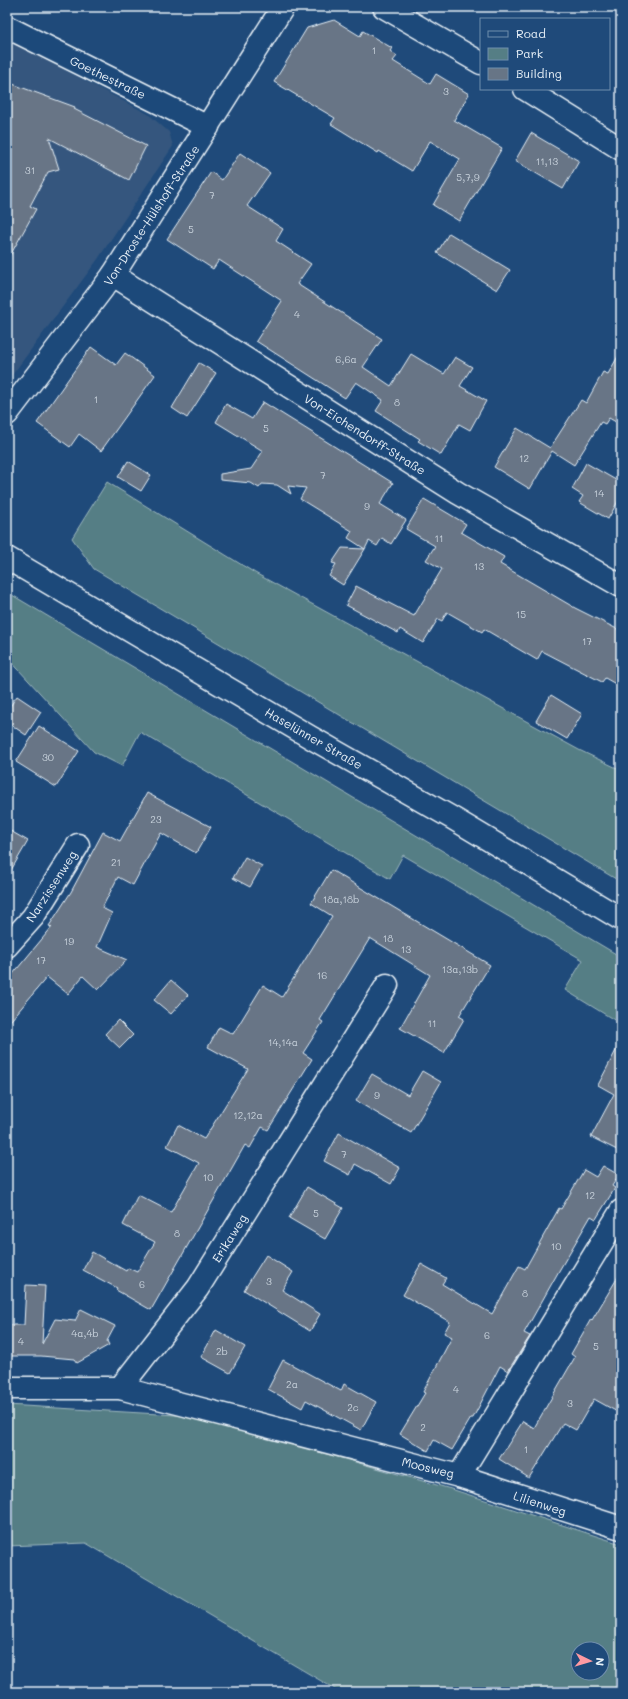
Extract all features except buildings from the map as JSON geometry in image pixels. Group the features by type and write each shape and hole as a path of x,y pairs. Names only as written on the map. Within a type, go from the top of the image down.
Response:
{"street":[{"name":"Von-Droste-Hülshoff-Straße","path":"7,414 113,276 283,7"},
{"path":"384,7 480,62"},
{"name":"Goethestraße","path":"7,27 208,127"},
{"path":"527,90 621,149"},
{"name":"Von-Eichendorff-Straße","path":"113,276 458,493 621,586"},
{"name":"Haselünner Straße","path":"7,558 310,737 454,818 621,919"},
{"name":"Narzissenweg","path":"7,946 33,917 78,845"},
{"name":"Erikaweg","path":"120,1388 198,1288 387,985"},
{"name":"Moosweg","path":"120,1388 458,1476 621,1211"},
{"path":"7,1388 120,1388"},
{"name":"Lilienweg","path":"458,1476 621,1528"}],"shaded area":[{"path":"7,41 148,114 169,132 173,146 98,259 7,382"}],"green space":[{"path":"107,482 255,573 579,750 621,770 621,882 94,569 72,538"},
{"path":"7,592 621,957 621,1024 565,990 583,960 403,855 390,879 140,732 122,766 94,752 7,657"},
{"path":"7,1405 192,1416 451,1489 621,1544 621,1692 340,1692 86,1543 7,1546"}]}
